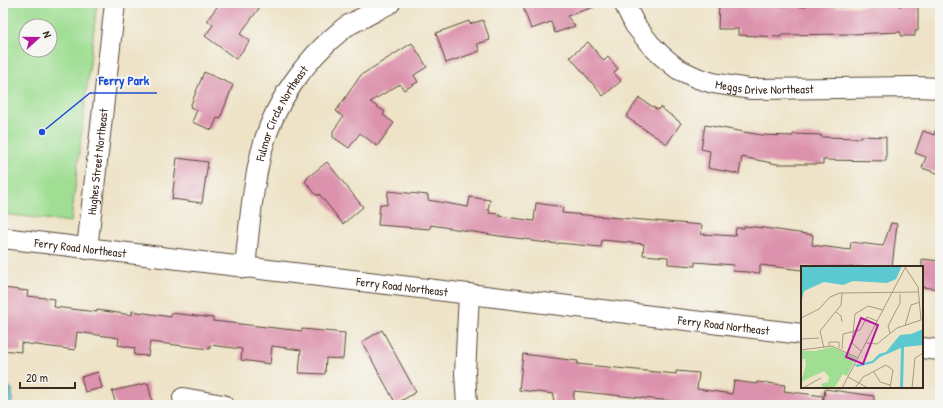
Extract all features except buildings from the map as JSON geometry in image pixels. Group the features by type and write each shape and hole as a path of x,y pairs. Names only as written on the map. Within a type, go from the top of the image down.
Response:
{"street":[{"name":"Hughes Street Northeast","path":"87,249 115,3"},
{"name":"Fulmar Circle Northeast","path":"245,268 254,189 262,152 265,140 276,113 287,91 323,46 346,27 390,3"},
{"name":"Meggs Drive Northeast","path":"624,3 635,25 662,56 678,69 712,83 750,89 940,88"},
{"name":"Ferry Road Northeast","path":"3,238 801,334"},
{"path":"467,405 465,373 469,294"},
{"path":"923,348 940,350"},
{"path":"183,398 223,405"}],"green space":[{"path":"3,3 97,3 71,222 3,214"}],"water":[{"path":"3,380 12,389 12,405 3,405"}],"place":[{"name":"Ferry Park","path":"42,132"}]}
